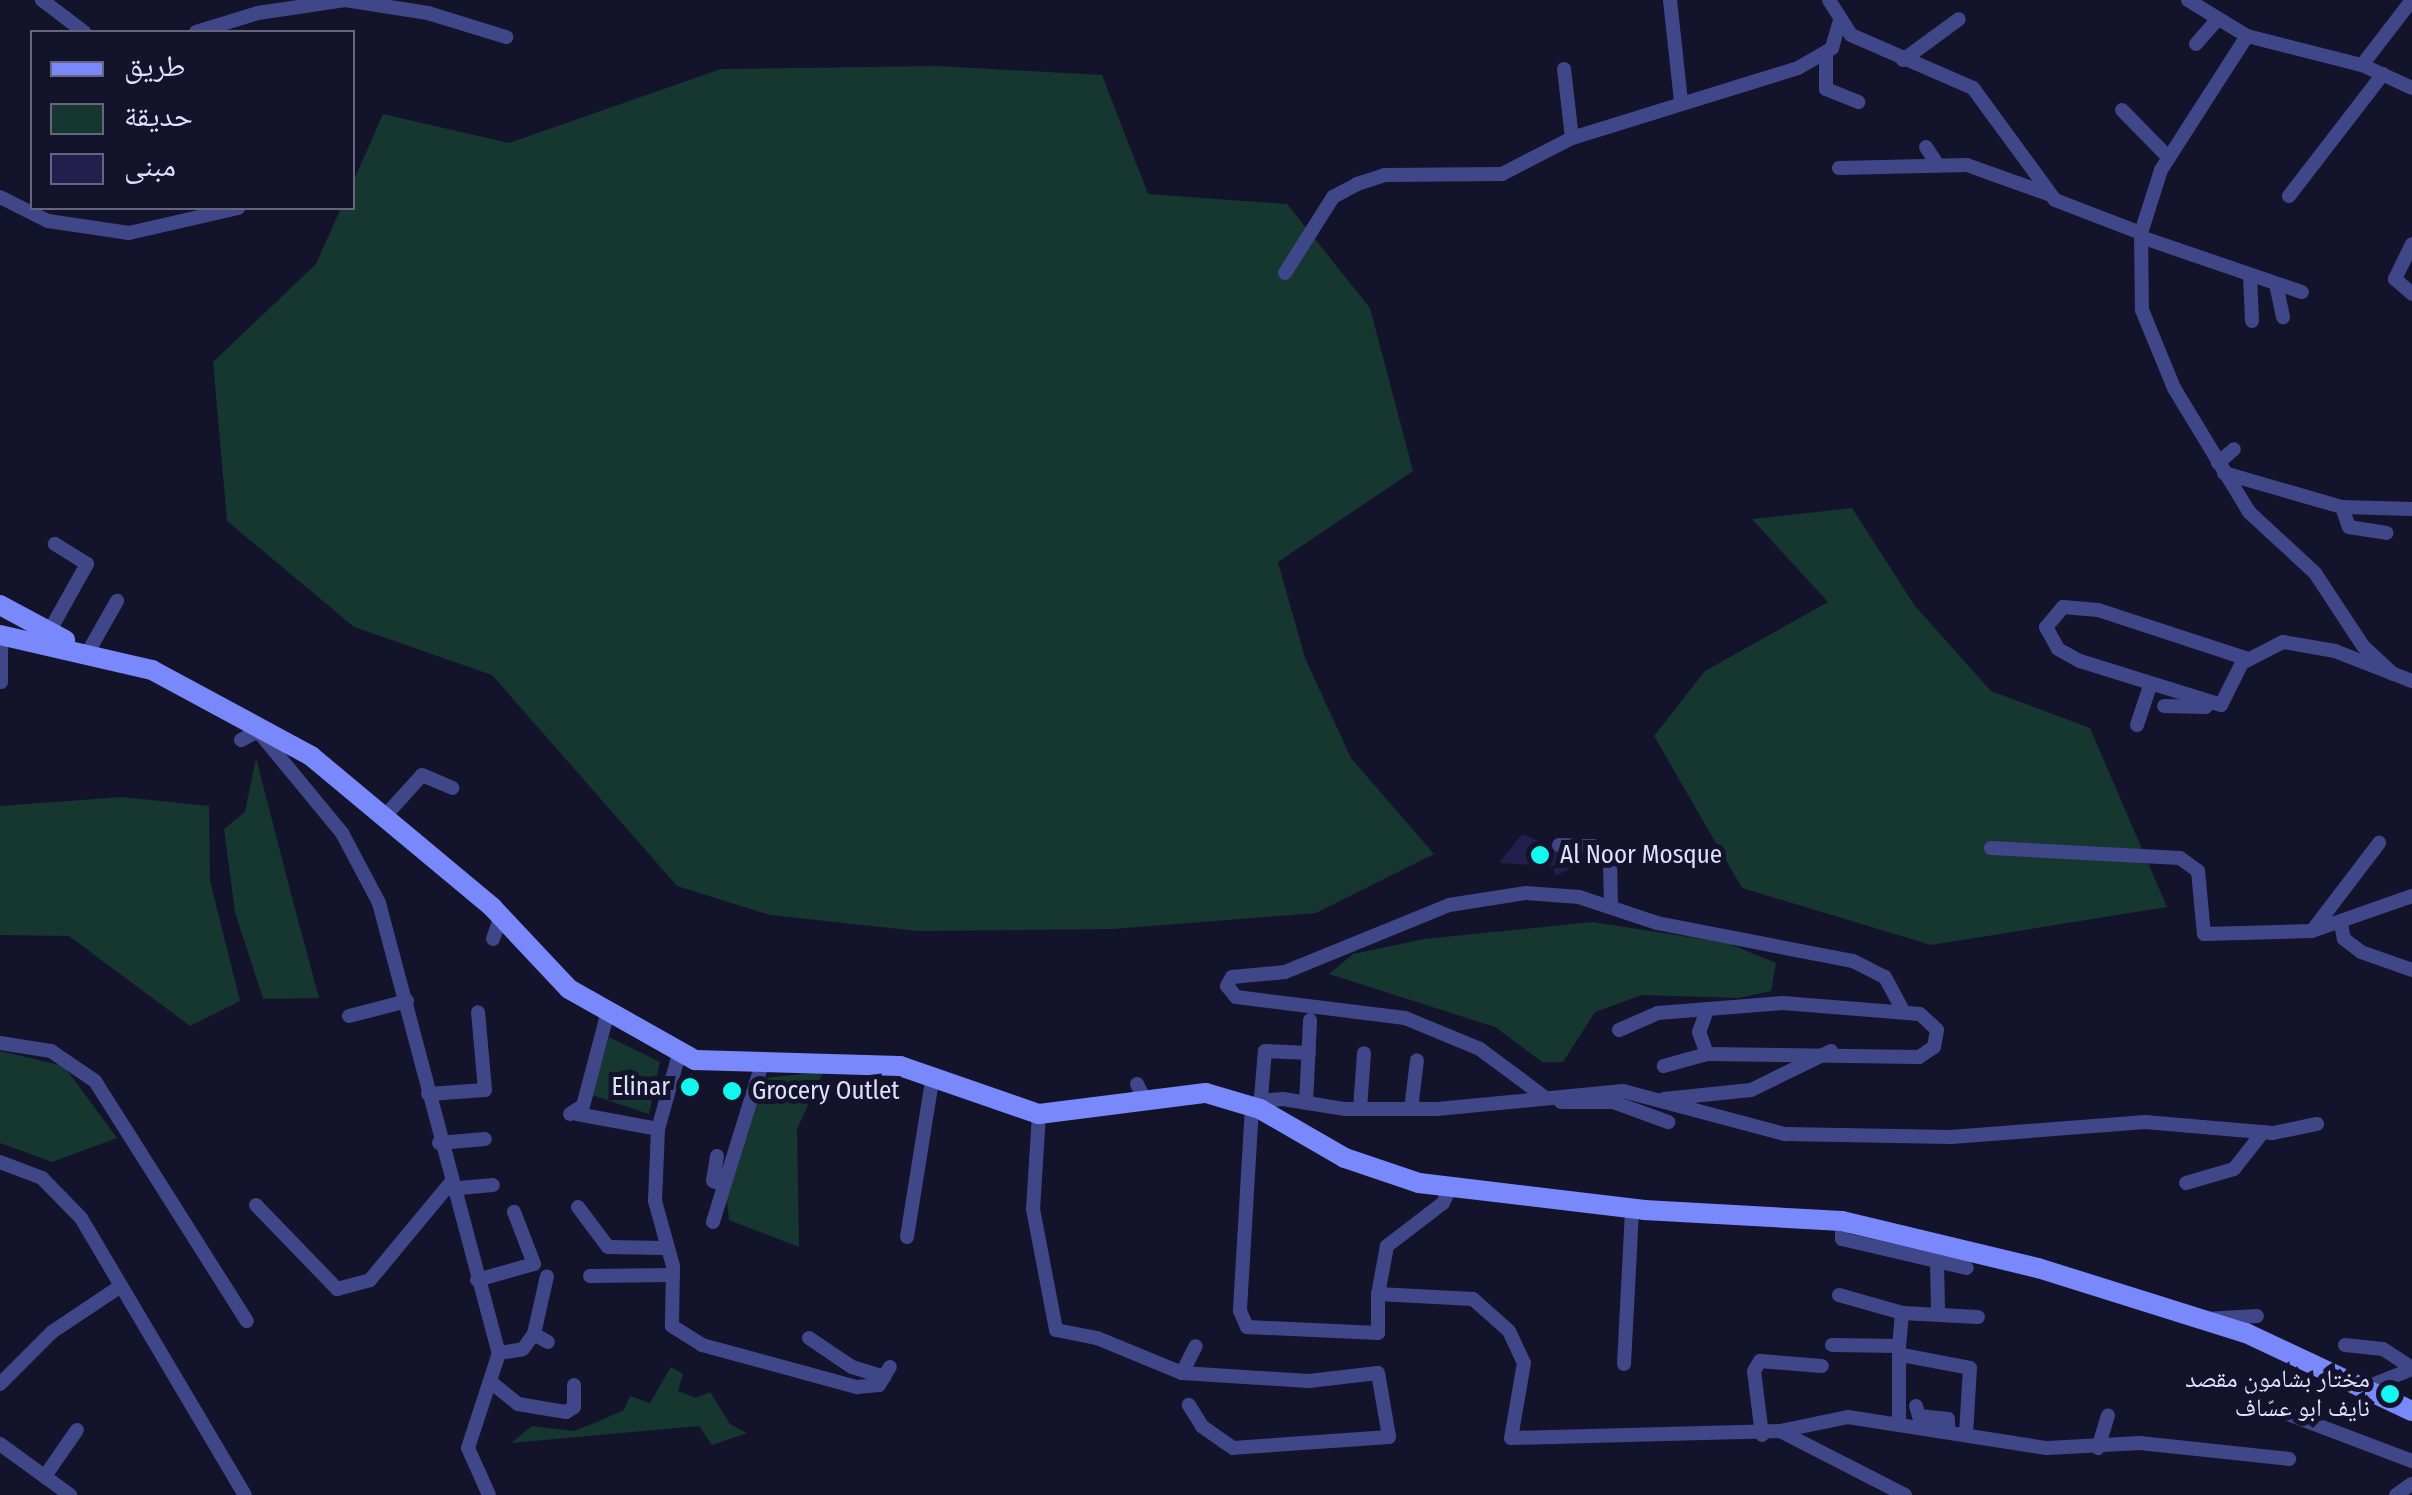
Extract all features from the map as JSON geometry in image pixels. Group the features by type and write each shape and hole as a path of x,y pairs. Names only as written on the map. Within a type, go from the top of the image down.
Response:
{"main road":[{"path":"0,606 86,651"},
{"path":"0,634 86,651 178,681 253,726 385,816 501,916 569,989 680,1054 761,1067 886,1064 933,1075 1039,1114 1141,1091 1206,1094 1260,1110 1382,1173 1450,1188 1632,1209 1842,1221 2204,1320 2367,1387 2412,1411"}],"street":[{"path":"42,0 81,30"},
{"path":"203,30 258,13 345,0 428,13 506,37"},
{"path":"1670,0 1681,101"},
{"path":"1829,0 1840,24 1903,60 1973,88 2048,194"},
{"path":"2188,0 2247,36 2362,65 2411,87"},
{"path":"2362,65 2411,2"},
{"path":"1903,60 1958,18"},
{"path":"2196,44 2217,20"},
{"path":"1840,24 1826,52 1826,89 1859,102"},
{"path":"2247,36 2169,158 2141,235 2139,290 2148,331 2221,468 2249,512 2326,586 2358,652"},
{"path":"1285,273 1333,197 1357,184 1385,175 1502,174 1572,138 1681,101 1798,68 1826,52"},
{"path":"1564,68 1572,138"},
{"path":"2289,196 2383,74"},
{"path":"2122,110 2169,158"},
{"path":"1926,147 1937,164"},
{"path":"1839,168 1937,164 1980,167 2141,235 2302,292"},
{"path":"0,198 60,224 129,233 229,210"},
{"path":"2412,246 2395,280 2412,294"},
{"path":"2250,276 2252,321"},
{"path":"2276,284 2283,318"},
{"path":"2221,468 2234,448"},
{"path":"2221,468 2342,507 2412,510"},
{"path":"2342,507 2349,527 2386,533"},
{"path":"49,632 86,564 55,544"},
{"path":"86,651 118,602"},
{"path":"2217,704 2150,686 2058,649 2048,618 2063,608 2098,610 2248,659"},
{"path":"0,634 1,682"},
{"path":"2217,704 2248,659 2283,642 2358,652 2412,681"},
{"path":"2136,724 2150,686"},
{"path":"2164,706 2217,704"},
{"path":"241,740 253,726 360,861 407,1000 449,1187 499,1353 468,1448 489,1495"},
{"path":"385,816 422,775 452,788"},
{"path":"2312,931 2379,843"},
{"path":"1559,846 1593,846 1610,862 1611,906"},
{"path":"1991,848 2180,858 2198,871 2204,934 2312,931 2412,897"},
{"path":"1668,1122 1612,1102 1540,1097 1480,1049 1405,1018 1236,997 1227,986 1232,978 1301,966 1448,905 1526,893 1611,906 1657,923 1853,962 1885,976 1903,1011"},
{"path":"493,939 501,916"},
{"path":"2341,924 2344,939 2362,952 2412,970"},
{"path":"349,1016 407,1000"},
{"path":"1619,1030 1658,1014 1783,1003 1903,1011 1934,1022 1928,1053 1707,1054 1664,1066"},
{"path":"1707,1010 1699,1032 1707,1054"},
{"path":"429,1098 485,1090 478,1012"},
{"path":"607,1014 574,1114 658,1129"},
{"path":"1306,1103 1310,1020"},
{"path":"0,1043 51,1052 95,1081 247,1321"},
{"path":"1309,1053 1265,1051 1240,1310 1247,1327 1378,1334 1378,1294 1387,1246 1443,1202 1450,1188"},
{"path":"1655,1099 1751,1090 1832,1051"},
{"path":"1360,1109 1364,1053"},
{"path":"680,1054 658,1129 655,1201 673,1274 672,1326 686,1340 856,1387 879,1386 887,1372 852,1367 809,1338"},
{"path":"1411,1109 1417,1060"},
{"path":"713,1222 721,1184 761,1067"},
{"path":"907,1237 933,1075"},
{"path":"1260,1110 1272,1100 1360,1109 1411,1109 1623,1091 1785,1134 1950,1137 2145,1122 2264,1132 2317,1124"},
{"path":"429,1098 482,1101"},
{"path":"1039,1114 1033,1210 1056,1330 1097,1338 1182,1373 1309,1381 1378,1373 1389,1436 1234,1448 1202,1426 1189,1404"},
{"path":"2186,1184 2234,1169 2264,1132"},
{"path":"439,1143 484,1139"},
{"path":"717,1156 713,1181 721,1184"},
{"path":"0,1162 54,1188 121,1286 245,1495"},
{"path":"256,1205 336,1289 370,1280 449,1187 493,1185"},
{"path":"578,1207 608,1248 665,1248"},
{"path":"1624,1364 1632,1209"},
{"path":"477,1280 534,1264 514,1212"},
{"path":"1842,1221 1842,1239 1967,1268"},
{"path":"1937,1262 1938,1309"},
{"path":"590,1276 673,1274"},
{"path":"499,1353 524,1349 541,1338 546,1276"},
{"path":"0,1384 121,1286"},
{"path":"1378,1294 1474,1298 1508,1331 1524,1362 1511,1438 1762,1435 1830,1417 2098,1448 2140,1443 2289,1458"},
{"path":"1840,1295 1902,1313 1978,1318"},
{"path":"1900,1424 1902,1313"},
{"path":"2204,1320 2256,1316"},
{"path":"1832,1345 1900,1350 1970,1368 1966,1434"},
{"path":"2345,1345 2383,1349 2412,1368"},
{"path":"1182,1373 1196,1346"},
{"path":"1762,1435 1754,1371 1760,1361 1822,1366"},
{"path":"2367,1387 2412,1368"},
{"path":"492,1383 518,1404 566,1412 574,1407 574,1386"},
{"path":"1916,1406 1919,1416 1948,1420 1948,1432"},
{"path":"2288,1414 2412,1461"},
{"path":"2098,1448 2108,1416"},
{"path":"45,1476 77,1430"},
{"path":"1780,1431 1905,1495"},
{"path":"0,1444 70,1495"},
{"path":"2396,1495 2412,1484"}],"green space":[{"path":"938,66 1102,75 1148,194 1287,204 1370,308 1413,471 1278,562 1305,658 1351,758 1434,854 1316,913 1113,929 918,931 770,915 677,886 492,675 354,627 227,521 213,362 316,264 340,210 355,210 355,177 383,114 509,143 721,69"},
{"path":"1852,508 1915,606 1991,691 2090,728 2167,907 1931,945 1742,888 1654,736 1705,671 1828,602 1752,519"},
{"path":"256,758 319,998 263,999 235,912 224,829 245,812"},
{"path":"122,797 209,806 210,881 240,1001 190,1026 69,936 0,935 0,806"},
{"path":"1593,922 1727,943 1776,963 1771,991 1739,998 1642,995 1595,1012 1563,1062 1542,1062 1495,1027 1329,974 1353,954 1424,939"},
{"path":"609,1037 660,1062 649,1114 592,1095"},
{"path":"0,1051 64,1066 117,1138 52,1162 0,1143"},
{"path":"823,1072 797,1129 799,1247 729,1220 727,1200 763,1078"},
{"path":"671,1367 683,1374 678,1391 696,1398 710,1392 730,1424 747,1433 712,1445 699,1426 511,1443 532,1426 574,1431 597,1422 624,1410 630,1396 650,1403"}],"building":[{"name":"Al Noor Mosque","path":"1522,834 1574,856 1574,867 1555,876 1554,866 1499,863"}],"place":[{"name":"Al Noor Mosque","path":"1540,855"},
{"name":"Elinar","path":"690,1087"},
{"name":"Grocery Outlet","path":"732,1091"},
{"name":"مختار بشامون مقصد نايف ابو عسّاف","path":"2390,1394"}]}
